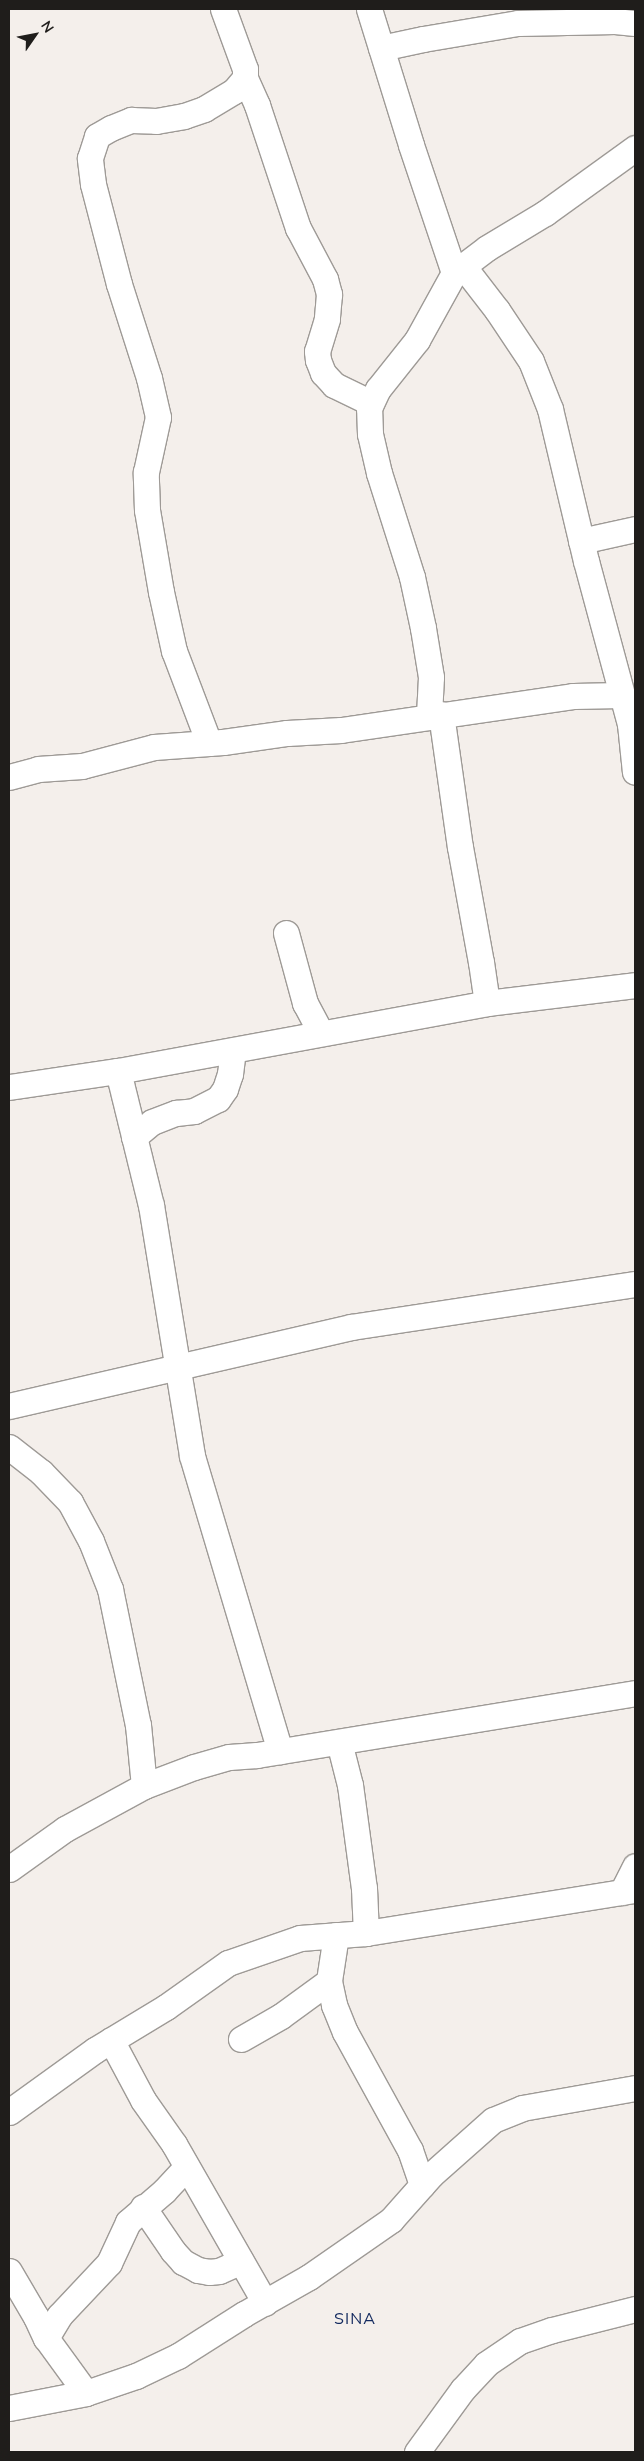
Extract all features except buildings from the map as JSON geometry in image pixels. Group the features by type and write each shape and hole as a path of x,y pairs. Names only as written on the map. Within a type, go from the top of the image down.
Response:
{"street":[{"path":"223,9 245,68 245,78 257,105 298,228 325,279 329,294 327,319 317,351 318,360 323,373 334,385 371,403"},
{"path":"369,9 458,270 496,310 531,361 550,409 581,541 621,695 632,724 635,761"},
{"path":"381,48 518,16 635,23"},
{"path":"209,743 174,651 161,592 147,510 146,472 158,417 149,378 118,284 93,184 90,158 97,136 111,128 131,120 156,121 204,109 234,91 245,78"},
{"path":"487,1003 482,962 435,715 423,628 412,576 377,465 370,434 369,408 378,390 417,340 458,270 487,248 545,213 635,148"},
{"path":"581,541 635,529"},
{"path":"9,778 38,769 82,766 154,747 209,743 287,732 341,730 573,696 621,695"},
{"path":"286,933 305,1003 321,1033"},
{"path":"9,1087 118,1071 487,1003 635,985"},
{"path":"134,1137 152,1122 176,1113 194,1111 218,1099 225,1089 230,1074 233,1050"},
{"path":"118,1071 150,1206 192,1456 280,1751"},
{"path":"9,1406 351,1327 635,1284"},
{"path":"9,1447 41,1472 70,1502 91,1541 110,1589 138,1725 144,1786"},
{"path":"9,1869 65,1829 144,1786 229,1758 339,1742 635,1693"},
{"path":"339,1742 350,1785 364,1888 366,1933"},
{"path":"9,2112 111,2040 166,2006 228,1963 300,1938 366,1933 629,1891 635,1866"},
{"path":"336,1935 329,1981 334,2005 345,2032 410,2150 422,2185"},
{"path":"241,2039 281,2016 329,1981"},
{"path":"111,2040 143,2100 174,2144 265,2303"},
{"path":"9,2408 86,2393 136,2376 178,2356 309,2277 391,2220 422,2185 465,2143 493,2120 522,2108 635,2088"},
{"path":"46,2338 59,2316 109,2263 128,2222 143,2207 164,2191 186,2167"},
{"path":"143,2207 173,2251 183,2262 198,2270 208,2272 219,2271 241,2260"},
{"path":"9,2271 36,2316 46,2338 86,2393"},
{"path":"417,2452 463,2389 486,2364 513,2345 552,2330 635,2309"}],"district":[{"name":"SINA","path":"355,2318"}]}
